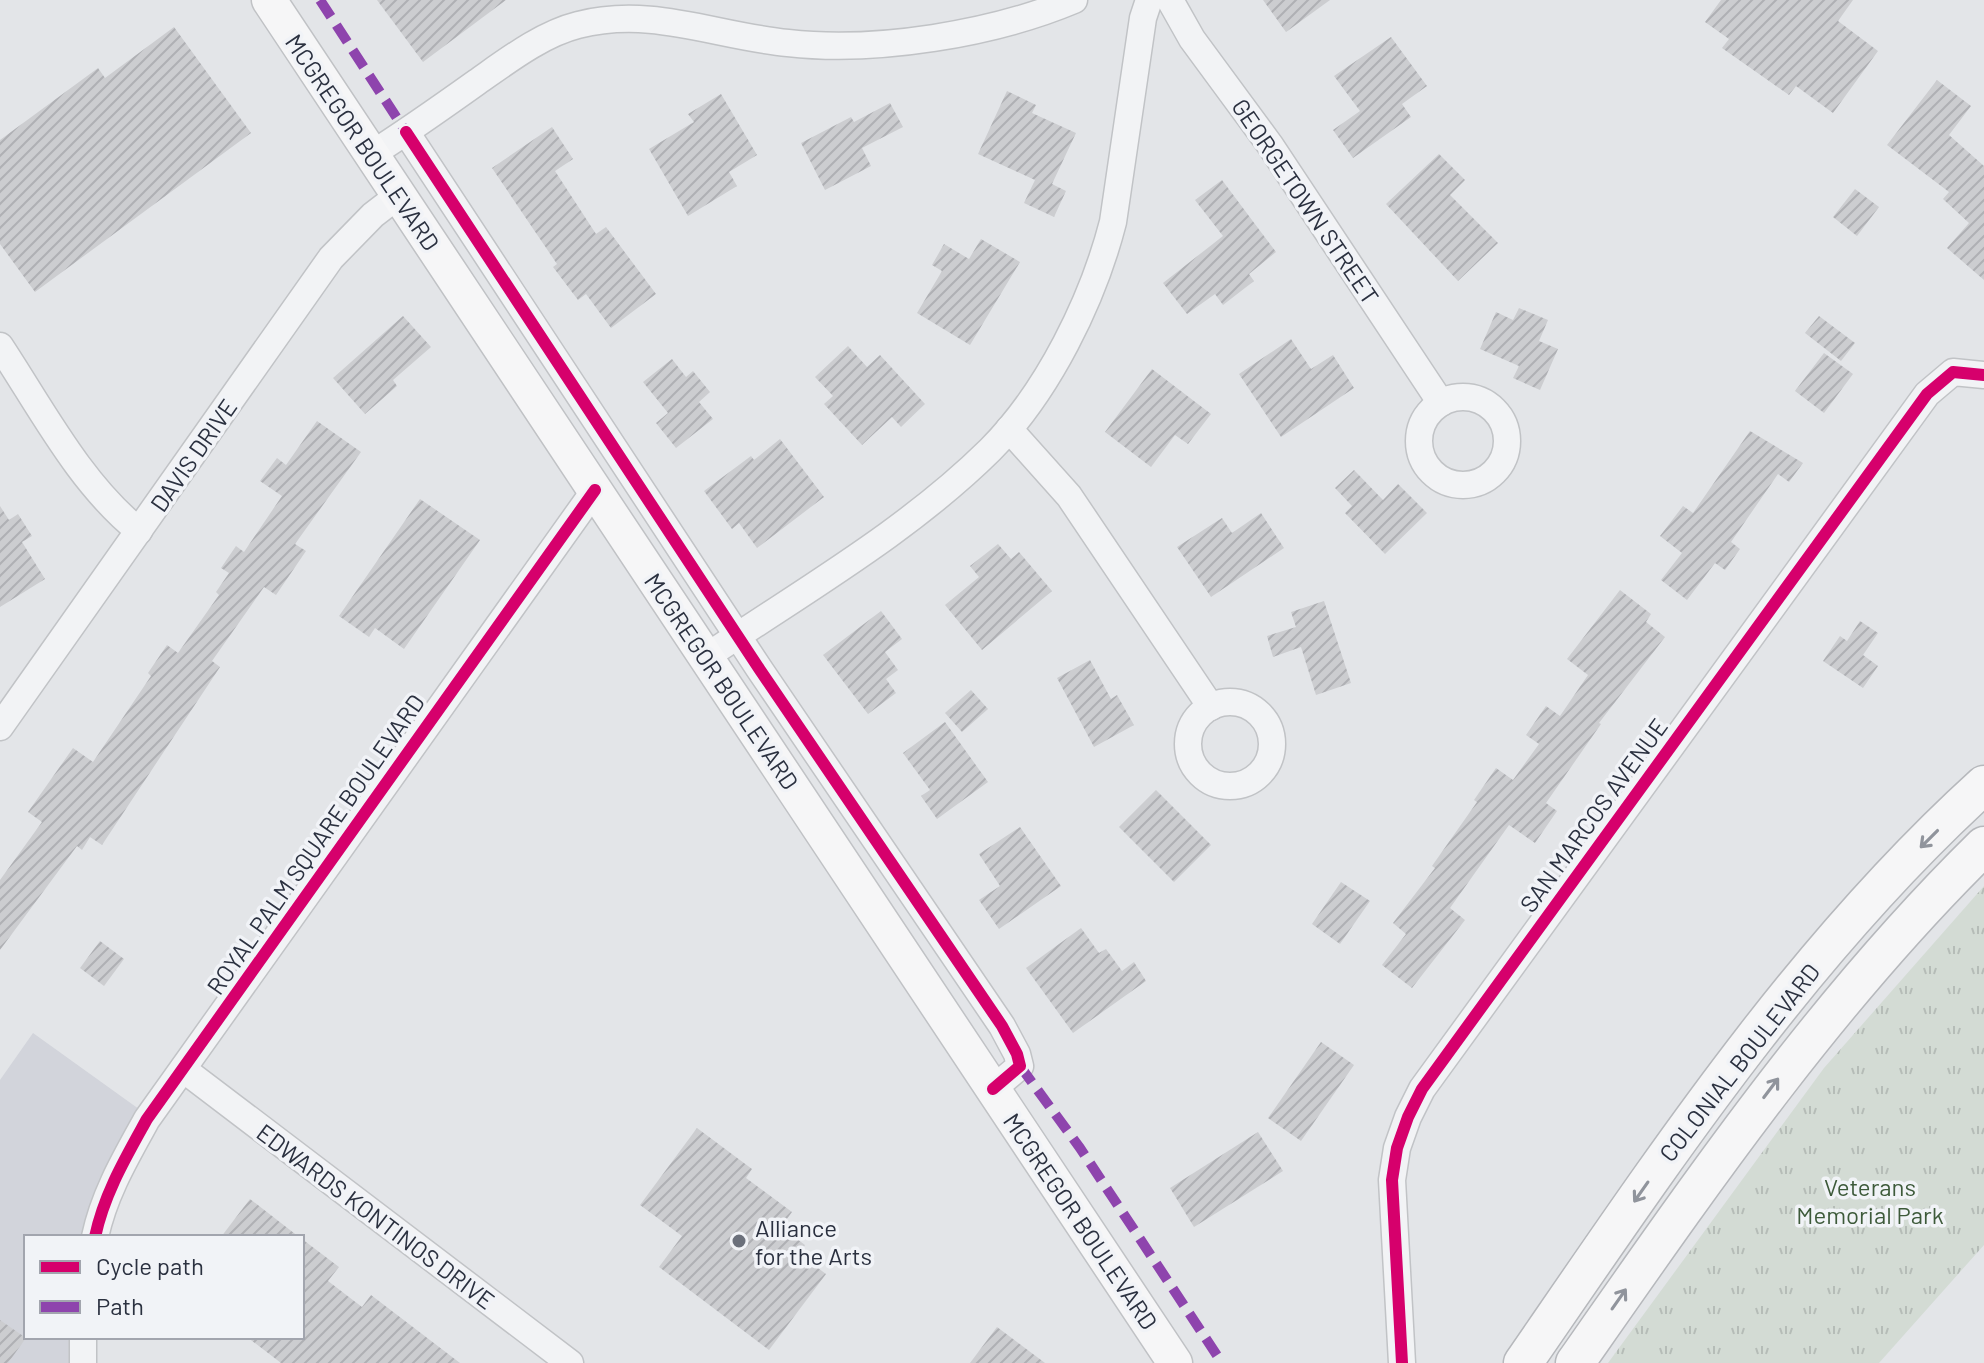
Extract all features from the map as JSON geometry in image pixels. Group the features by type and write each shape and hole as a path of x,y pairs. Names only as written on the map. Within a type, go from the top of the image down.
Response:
{"highway":[{"name":"COLONIAL BOULEVARD","path":"1523,1363 1657,1168 1739,1057 1900,868 1984,785"},
{"name":"COLONIAL BOULEVARD","path":"1575,1363 1776,1082 1861,977 1984,846"}],"main road":[{"name":"MCGREGOR BOULEVARD","path":"269,0 1175,1363"}],"street":[{"path":"372,154 540,42 573,26 609,18 668,21 789,44 839,45 908,41 987,27 1032,16 1074,0"},
{"path":"706,657 831,575 913,516 990,450 1029,403 1063,347 1105,255 1113,222 1143,18 1149,0"},
{"name":"GEORGETOWN STREET","path":"1170,0 1192,39 1270,145 1441,403"},
{"path":"406,132 738,635 1002,1026 1020,1066 993,1089"},
{"name":"DAVIS DRIVE","path":"0,727 331,258 366,222 399,195"},
{"path":"0,346 95,490 115,512 139,531"},
{"name":"SAN MARCOS AVENUE","path":"1402,1363 1392,1180 1397,1148 1422,1089 1927,394 1953,372 1984,375"},
{"path":"1009,429 1069,496 1211,707"},
{"name":"ROYAL PALM SQUARE BOULEVARD","path":"96,1235 110,1190 127,1154 183,1069 595,490"},
{"name":"EDWARDS KONTINOS DRIVE","path":"183,1069 570,1363"},
{"path":"83,1339 83,1363"}],"shaded area":[{"path":"33,1033 150,1117 89,1235 24,1235 24,1339 69,1339 70,1363 0,1363 0,1080"}],"green space":[{"name":"Veterans Memorial Park","path":"1984,886 1984,1245 1879,1363 1608,1363 1824,1068"}],"building":[{"path":"377,0 506,0 423,62"},
{"path":"1263,0 1330,0 1286,32"},
{"path":"1721,0 1853,0 1838,21 1878,51 1833,113 1796,86 1789,95 1722,48 1729,39 1705,22"},
{"path":"174,27 251,133 35,292 0,244 0,140 98,68 105,78"},
{"path":"1391,37 1427,86 1402,104 1411,117 1353,158 1333,130 1360,111 1334,76"},
{"path":"1937,80 1971,106 1949,135 1984,166 1984,280 1947,248 1969,223 1943,199 1949,192 1887,145"},
{"path":"1007,91 1036,105 1032,113 1076,133 1052,184 1066,191 1054,217 1024,203 1035,180 978,154"},
{"path":"721,94 757,155 729,172 737,186 688,216 649,149 694,122 688,114"},
{"path":"890,103 903,127 862,148 871,166 825,190 801,143 851,117 854,122"},
{"path":"552,127 573,159 555,171 596,234 606,227 656,294 611,328 586,294 578,300 553,267 557,264 492,168"},
{"path":"1439,154 1465,180 1450,195 1498,243 1458,281 1386,204"},
{"path":"1222,180 1276,252 1249,274 1254,281 1223,305 1215,294 1187,314 1163,283 1223,236 1195,200"},
{"path":"1855,189 1879,207 1857,236 1833,217"},
{"path":"981,239 1020,262 970,345 917,313 942,271 932,265 944,244 969,259"},
{"path":"1519,308 1548,320 1539,341 1558,349 1540,390 1513,378 1519,366 1480,349 1496,312 1513,320"},
{"path":"403,316 431,347 393,380 397,386 365,414 333,378"},
{"path":"1819,316 1855,343 1841,361 1805,333"},
{"path":"1291,339 1311,369 1333,355 1354,388 1281,437 1239,374"},
{"path":"848,346 867,367 880,355 925,404 901,427 892,417 862,445 824,404 833,396 815,377"},
{"path":"1824,353 1853,374 1824,413 1795,391"},
{"path":"672,359 686,377 693,371 710,392 699,402 713,419 676,448 656,423 668,413 643,382"},
{"path":"1152,369 1211,414 1188,444 1175,435 1151,467 1105,432"},
{"path":"317,421 361,452 295,544 306,551 276,595 264,587 212,661 220,667 102,845 90,837 82,850 77,846 0,950 0,880 42,822 28,812 73,748 93,762 151,676 148,673 167,645 178,653 219,595 216,592 229,573 221,568 236,546 244,552 282,496 260,481 277,458 286,465"},
{"path":"1750,431 1803,463 1789,482 1778,474 1731,542 1740,549 1725,570 1715,563 1687,600 1661,580 1682,553 1660,536 1683,506 1693,513"},
{"path":"780,439 824,497 757,548 739,523 732,529 704,491 751,456 754,460"},
{"path":"1354,470 1383,500 1398,484 1427,513 1385,554 1345,513 1352,506 1335,488"},
{"path":"420,499 480,540 404,649 375,628 369,637 339,616"},
{"path":"0,506 9,520 18,514 32,536 22,542 45,579 0,607"},
{"path":"1261,513 1284,548 1211,597 1177,547 1222,518 1232,533"},
{"path":"998,544 1011,559 1019,552 1052,591 982,650 945,605 979,577 970,566"},
{"path":"1620,590 1651,614 1646,622 1665,637 1599,723 1546,803 1557,811 1535,843 1509,825 1450,908 1465,920 1412,988 1382,965 1406,934 1393,923 1435,868 1432,866 1477,802 1474,800 1496,768 1513,780 1539,744 1526,735 1546,706 1560,716 1588,675 1567,659"},
{"path":"1324,601 1351,683 1316,695 1301,647 1273,657 1267,636 1296,627 1291,612"},
{"path":"881,611 902,639 885,652 898,670 886,679 896,693 868,714 823,655"},
{"path":"1860,621 1878,633 1863,655 1878,666 1863,688 1823,661 1840,636 1847,641"},
{"path":"1090,660 1111,699 1117,695 1134,725 1094,747 1057,678"},
{"path":"971,690 988,709 962,732 945,713"},
{"path":"945,722 988,782 937,819 921,796 930,790 903,753"},
{"path":"1156,790 1211,845 1174,882 1119,827"},
{"path":"1020,827 1061,886 999,929 979,900 1000,886 979,854"},
{"path":"1341,882 1370,901 1340,944 1312,924"},
{"path":"1081,928 1099,953 1106,949 1122,971 1134,962 1146,981 1073,1033 1026,968"},
{"path":"100,941 124,959 104,986 80,968"},
{"path":"1321,1042 1354,1065 1301,1141 1268,1118"},
{"name":"Alliance for the Arts","path":"697,1128 752,1169 746,1178 792,1212 781,1227 805,1245 799,1254 826,1274 769,1350 659,1267 682,1236 640,1205"},
{"path":"1258,1132 1283,1171 1194,1227 1170,1188"},
{"path":"250,1199 296,1235 223,1235"},
{"path":"304,1241 339,1267 328,1281 362,1307 371,1295 460,1363 281,1363 250,1339 304,1339"},
{"path":"0,1320 25,1339 8,1363 0,1363"},
{"path":"997,1327 1045,1363 970,1363"}],"marked path":[{"path":"320,0 406,132"},
{"path":"1020,1066 1080,1148 1222,1363"}],"cycle path":[{"path":"406,132 760,670 1002,1026 1020,1066 993,1089"},
{"path":"1402,1363 1392,1180 1397,1148 1422,1089 1927,394 1953,372 1984,375"},
{"path":"96,1235 110,1191 147,1119 595,490"}],"place":[{"name":"Alliance for the Arts","path":"739,1241"}]}
